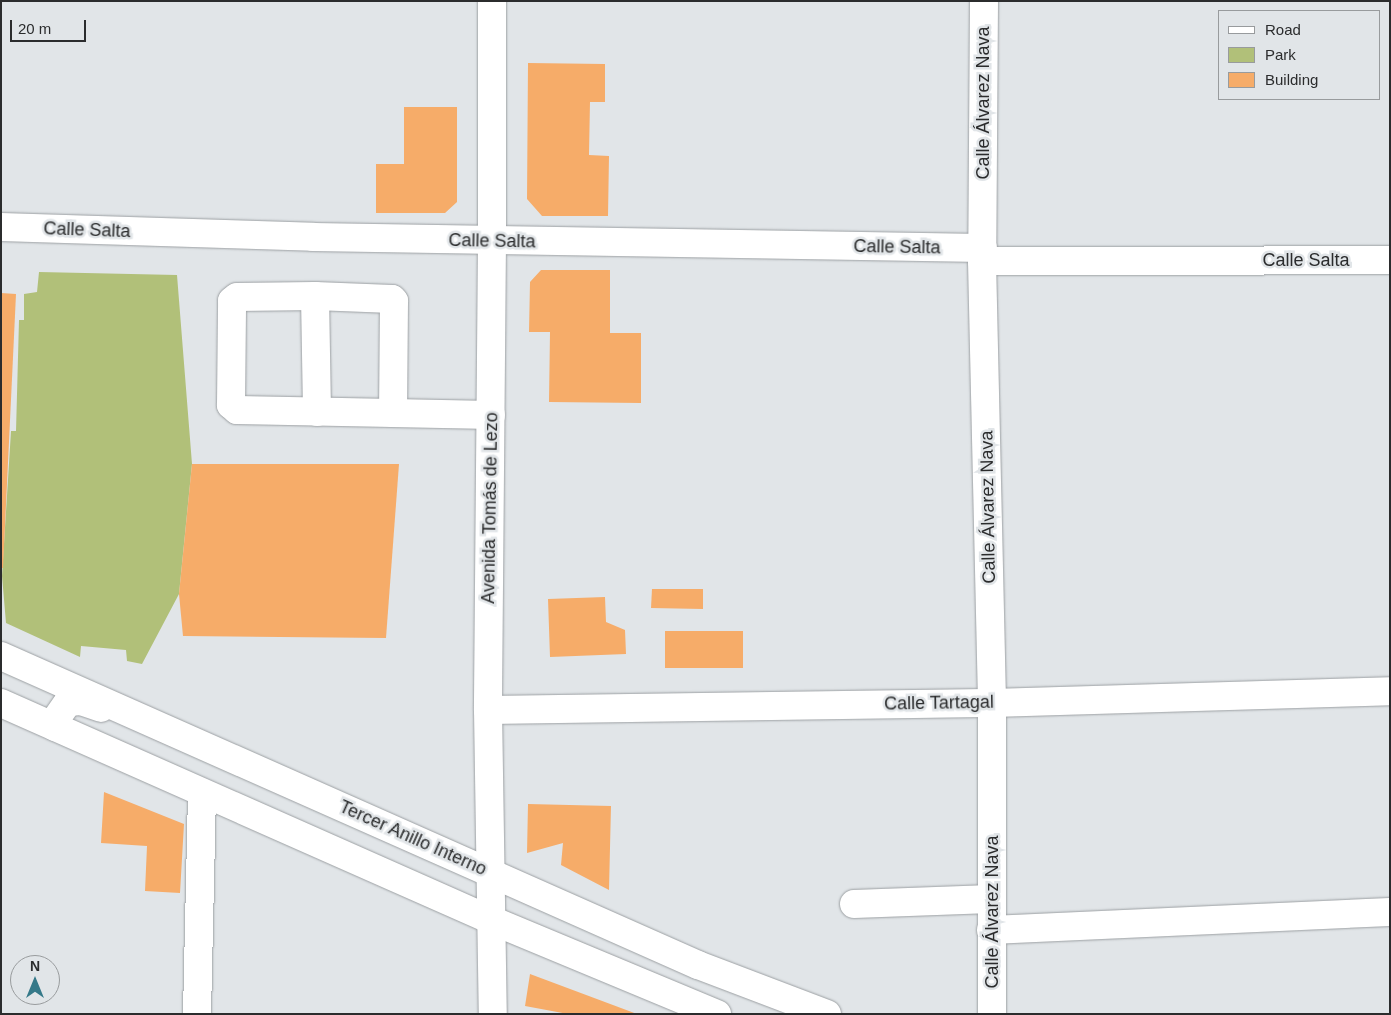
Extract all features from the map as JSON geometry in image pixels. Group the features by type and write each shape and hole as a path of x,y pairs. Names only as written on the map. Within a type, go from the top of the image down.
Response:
{"street":[{"name":"Avenida Tomás de Lezo","path":"492,1 488,710 493,1014"},
{"name":"Calle Álvarez Nava","path":"984,1 983,255 992,703 992,1014"},
{"name":"Calle Salta","path":"1,227 983,255 1390,260"},
{"path":"315,296 317,412"},
{"path":"393,413 394,301 392,298 238,297 232,301 231,405 237,410 491,416"},
{"path":"1,695 16,694 22,686 13,661"},
{"name":"Tercer Anillo Interno","path":"13,661 490,871 698,965 827,1014"},
{"name":"Calle Tartagal","path":"488,710 992,703 1390,691"},
{"path":"55,727 56,719 61,709 68,702 81,701 199,743"},
{"path":"1,703 408,884 717,1014"},
{"path":"197,1014 202,793"},
{"path":"408,884 421,873 425,866 426,858 422,842"},
{"path":"854,904 991,899"},
{"path":"991,930 1390,912"},
{"path":"578,956 575,938 584,922 593,917"}],"green space":[{"path":"39,272 177,275 192,464 179,594 142,664 127,661 126,650 81,646 80,657 6,623 2,576 11,431 16,431 19,320 24,320 24,294 37,292"}],"building":[{"path":"528,63 605,64 605,102 590,102 589,155 609,156 608,216 542,216 527,199"},
{"path":"404,107 457,107 457,202 445,213 376,213 376,164 404,164"},
{"path":"541,270 610,270 610,333 641,333 641,403 549,402 550,332 529,332 530,282"},
{"path":"1,293 16,294 3,568 1,568"},
{"path":"192,464 399,464 386,638 183,636 179,594"},
{"path":"652,589 703,589 703,609 651,608"},
{"path":"605,597 606,622 625,630 626,654 550,657 548,599"},
{"path":"665,631 743,631 743,668 665,668"},
{"path":"104,792 184,824 180,893 145,891 147,846 101,843"},
{"path":"528,804 611,806 609,890 561,865 563,843 527,853"},
{"path":"530,974 637,1014 568,1014 525,1006"}]}
